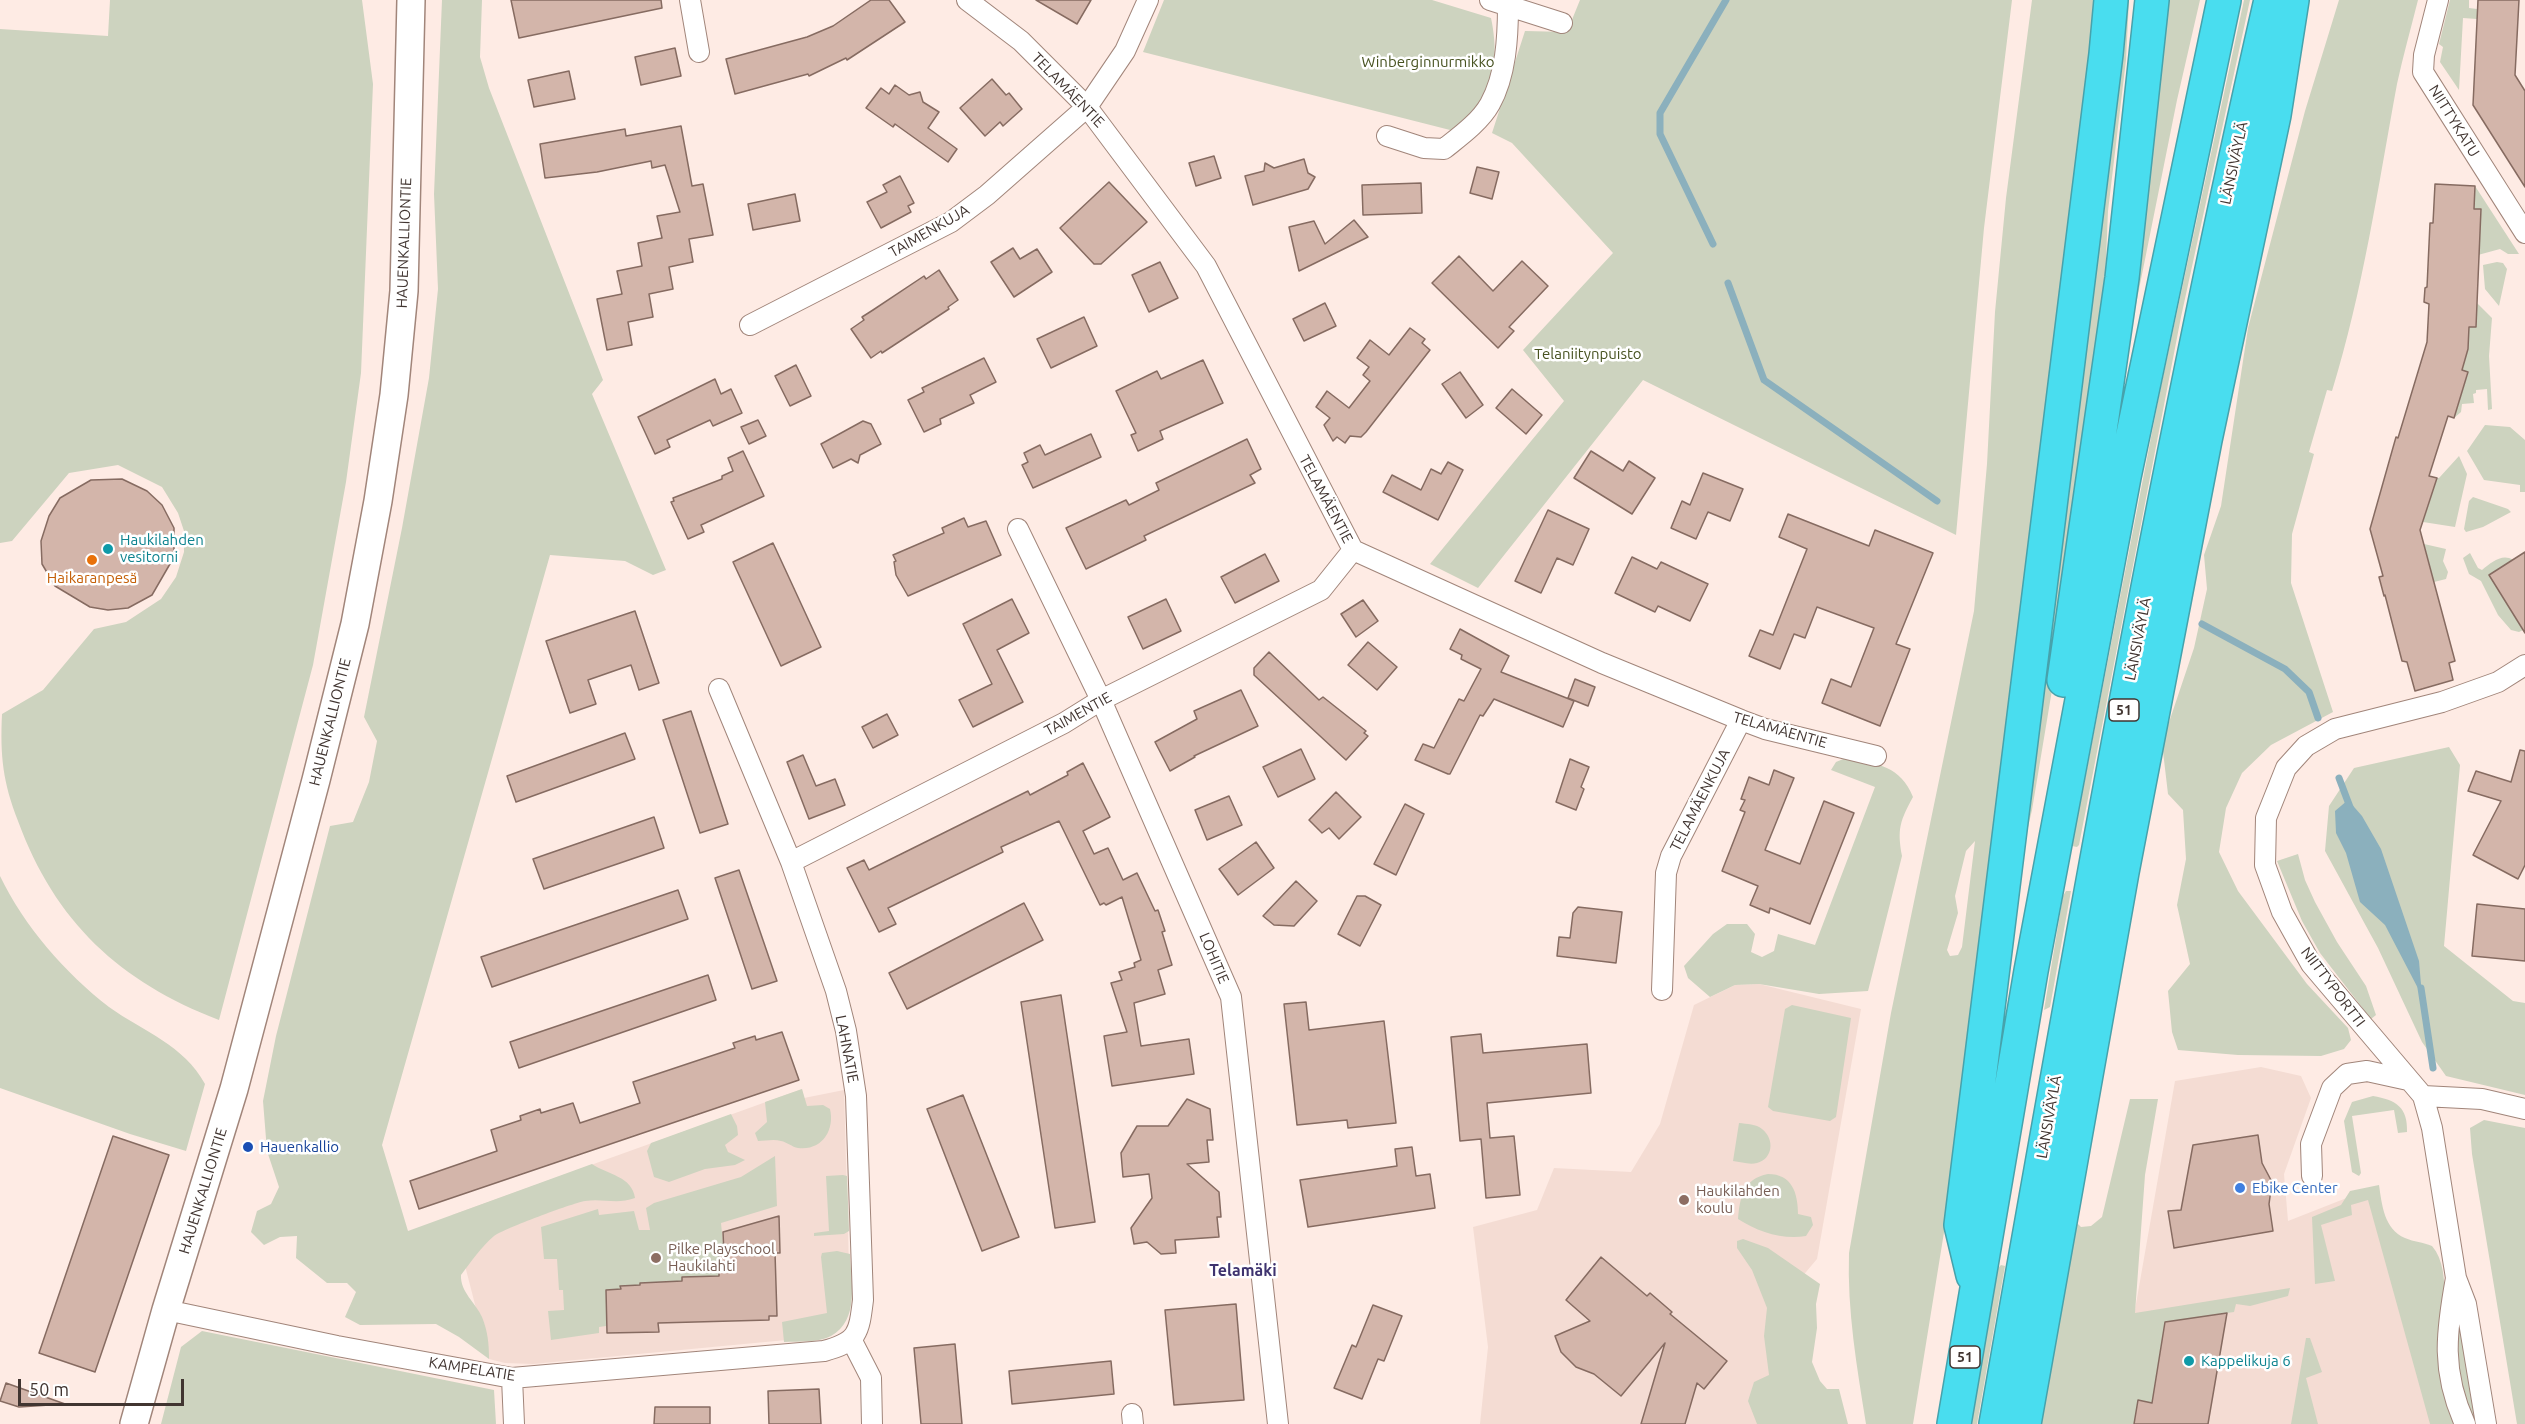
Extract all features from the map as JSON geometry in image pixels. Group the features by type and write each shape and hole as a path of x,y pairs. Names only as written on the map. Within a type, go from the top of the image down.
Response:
{"highway":[{"path":"1976,1290 1961,1225 2111,0"},
{"name":"51","path":"1954,1424 2031,971 2124,477 2224,0"},
{"name":"LÄNSIVÄYLÄ","path":"1996,1424 2115,756 2180,422 2271,0"},
{"path":"2024,1424 2133,814 2205,440 2274,115 2292,0"},
{"path":"2274,115 2309,0"},
{"path":"2031,971 2039,823 2068,653 2122,278 2150,10"}],"main road":[{"name":"HAUENKALLIONTIE","path":"134,1424 166,1310 234,1089 355,624 378,501 394,395 404,291 411,0"}],"street":[{"path":"690,0 699,52"},
{"name":"TELAMÄENTIE","path":"967,0 1021,41 1087,107 1206,266 1353,550 1580,653 1741,720 1765,729 1876,756"},
{"name":"TAIMENKUJA","path":"750,326 951,222 987,195 1087,107 1125,51 1148,0"},
{"name":"NIITTYKATU","path":"2438,0 2424,55 2423,72 2525,233"},
{"path":"1499,3 1562,23"},
{"path":"1387,136 1424,147 1444,149 1489,106 1501,77 1508,34 1499,3"},
{"name":"LOHITIE","path":"1018,529 1101,700 1231,997 1278,1424"},
{"name":"TAIMENTIE","path":"791,862 1064,723 1101,700 1321,590 1353,550"},
{"name":"NIITTYPORTTI","path":"2486,1424 2466,1304 2456,1278 2432,1128 2423,1096 2311,964 2282,912 2265,865 2266,818 2286,768 2306,747 2335,729 2442,702 2498,682 2525,665"},
{"name":"LAHNATIE","path":"719,689 791,862 836,991 846,1031 856,1096 863,1300 860,1324 851,1340"},
{"name":"TELAMÄENKUJA","path":"1662,990 1666,873 1671,856 1741,720"},
{"path":"2312,1176 2311,1144 2332,1088 2347,1074 2367,1071 2408,1080"},
{"path":"2423,1096 2482,1099 2525,1109"},
{"name":"NIITTYPORTTI","path":"2456,1278 2446,1348 2450,1381 2465,1424"},
{"name":"KAMPELATIE","path":"166,1310 337,1346 512,1378 824,1351 843,1346 851,1340"},
{"path":"851,1340 871,1378 872,1424"},
{"path":"512,1378 514,1424"}],"shaded area":[{"name":"Haukilahden koulu","path":"1759,984 1861,1009 1817,1259 1779,1304 1768,1424 1480,1424 1488,1347 1473,1227 1537,1210 1554,1168 1631,1172 1660,1124 1694,1005 1735,985"},
{"path":"2261,1067 2301,1076 2311,1098 2284,1174 2288,1221 2372,1188 2450,1424 2115,1424 2175,1081"},
{"name":"Pilke Playschool Haukilahti","path":"802,1089 804,1098 844,1090 850,1302 797,1339 533,1364 505,1363 489,1359 452,1215"}],"green space":[{"path":"110,0 362,0 373,84 361,373 346,482 313,665 219,1020 183,1005 122,967 95,944 72,918 51,889 33,857 13,807 2,756 2,714 43,690 94,629 126,622 161,599 176,577 184,552 184,531 178,513 162,487 118,465 69,473 12,541 0,543 0,29 108,36"},
{"path":"442,0 482,0 480,57 489,88 603,380 592,394 666,570 653,575 625,561 550,555 382,1145 408,1231 592,1164 624,1180 633,1191 635,1198 628,1200 585,1201 538,1217 494,1236 480,1250 461,1275 461,1281 484,1322 488,1338 489,1359 459,1337 436,1324 360,1325 345,1317 356,1292 347,1283 327,1283 296,1258 297,1236 280,1237 264,1245 251,1232 257,1211 271,1204 279,1187 267,1151 263,1101 276,1036 330,826 353,822 369,782 377,741 364,717 429,378 438,289 434,194"},
{"name":"Winberginnurmikko","path":"1164,0 1432,0 1491,18 1495,51 1493,73 1486,94 1480,103 1454,131 1143,52"},
{"name":"Telaniitynpuisto","path":"1580,0 2012,0 1984,228 1956,535 1643,380 1478,588 1430,564 1564,401 1523,350 1613,253 1512,143 1492,133 1525,31 1567,32"},
{"path":"2032,0 2098,0 1968,1084 1913,1424 1866,1424 1851,1318 1849,1253 1891,1013 1974,611 1987,464 1995,312 2006,198","holes":["1975,841 1962,947 1958,955 1950,956 1947,950 1958,913 1955,896 1966,851"]},
{"path":"2119,0 2129,0 2126,60 2108,211 2104,307 2052,690 2032,810 2021,857"},
{"path":"2165,0 2200,0 2177,100 2123,369"},
{"path":"2244,0 2250,0 2181,317 2079,845 2072,846 2160,391"},
{"path":"2339,0 2418,0 2397,84 2353,315 2332,391 2327,390 2309,452 2314,454 2292,534 2291,583 2333,712 2271,745 2242,773 2226,808 2219,852 2238,891 2307,984 2348,1028 2351,1040 2344,1049 2321,1056 2238,1055 2178,1050 2172,1032 2168,991 2190,964 2177,905 2186,859 2183,810 2168,794 2162,743 2194,648 2207,589 2204,555 2221,506 2248,328 2305,111"},
{"path":"2450,0 2469,0 2469,8 2477,9 2477,19 2463,18 2459,90 2440,62 2443,47 2439,44"},
{"path":"2475,186 2519,254 2508,254 2500,249 2478,255 2481,210 2467,209 2468,202 2474,202"},
{"path":"2503,263 2507,269 2499,306 2485,289 2483,265"},
{"path":"2477,303 2492,318 2489,356 2492,409 2488,410 2487,389 2476,390 2473,394 2474,403 2462,404 2461,412 2454,418 2468,373 2454,368 2461,335"},
{"path":"2485,425 2510,427 2525,440 2525,492 2520,492 2520,485 2484,480 2467,451"},
{"path":"2459,456 2467,474 2455,527 2423,522 2437,478"},
{"path":"2473,497 2511,512 2483,527 2466,532 2464,529 2469,501"},
{"path":"2424,544 2446,549 2443,561 2448,572 2446,579 2434,582"},
{"path":"2470,553 2478,568 2482,570 2501,558 2513,560 2489,575 2523,630 2519,632 2511,630 2498,615 2481,581 2469,574 2463,558"},
{"path":"2449,747 2460,765 2444,946 2513,1001 2525,1003 2525,1095 2446,1076 2422,1042 2378,948 2325,851 2329,806 2354,768"},
{"path":"1848,757 1887,768 1902,779 1913,797 1901,825 1902,856 1868,991 1819,994 1759,984 1735,985 1710,997 1688,978 1684,966 1713,934 1727,924 1747,924 1755,934 1751,952 1762,957 1774,951 1778,934 1815,945 1875,787 1831,770 1836,762"},
{"path":"2298,854 2305,880 2315,902 2337,942 2366,986 2376,1015 2371,1019 2320,953 2302,921 2277,861"},
{"path":"0,876 21,913 62,964 109,1007 175,1049 186,1059 205,1084 186,1151 130,1134 0,1088"},
{"path":"2066,891 2071,891 2050,1007 2044,1010 2063,896"},
{"path":"1792,1005 1851,1018 1836,1117 1830,1121 1773,1111 1768,1107 1785,1009"},
{"path":"802,1089 807,1106 823,1105 830,1109 830,1124 825,1138 820,1143 806,1148 778,1140 758,1141 755,1133 767,1122 765,1102"},
{"path":"2373,1096 2399,1106 2405,1116 2407,1132 2398,1133 2394,1110 2352,1116 2361,1173 2359,1176 2352,1172 2344,1121 2352,1102"},
{"path":"2130,1099 2158,1099 2145,1175 2135,1313 2290,1288 2288,1296 2250,1306 2236,1304 2234,1312 2165,1322 2152,1403 2138,1401 2134,1424 2037,1424 2076,1222 2081,1227 2091,1226 2102,1217"},
{"path":"731,1114 737,1126 738,1135 725,1145 728,1152 745,1160 735,1165 705,1169 669,1182 654,1177 647,1151 651,1143"},
{"path":"2484,1120 2525,1128 2525,1424 2517,1424 2472,1154 2470,1128"},
{"path":"1739,1123 1757,1126 1766,1133 1770,1148 1762,1161 1751,1164 1733,1161"},
{"path":"775,1156 777,1206 721,1223 724,1254 719,1255 719,1276 683,1277 682,1281 640,1283 640,1285 621,1286 621,1289 606,1290 606,1326 599,1327 599,1333 551,1340 548,1311 564,1310 563,1290 559,1290 557,1259 544,1259 541,1227 598,1209 599,1215 634,1211 639,1230 650,1230 646,1208 654,1203 741,1177"},
{"path":"1768,1174 1783,1177 1788,1181 1795,1192 1798,1214 1811,1217 1813,1225 1806,1236 1788,1237 1771,1234 1738,1219 1744,1190 1753,1180"},
{"path":"826,1176 847,1176 849,1231 844,1234 814,1236 814,1233 829,1231"},
{"path":"2379,1185 2385,1216 2392,1229 2405,1238 2432,1246 2439,1257 2444,1287 2440,1365 2445,1395 2455,1424 2430,1424 2368,1200 2351,1205 2352,1215 2321,1225 2335,1281 2315,1284 2312,1217 2341,1205 2350,1191"},
{"path":"1743,1239 1768,1248 1820,1284 1816,1304 1817,1328 1812,1362 1820,1381 1827,1389 1839,1389 1848,1424 1757,1424 1748,1401 1754,1382 1769,1375 1764,1336 1767,1308 1752,1270 1737,1248 1737,1241"},
{"path":"837,1251 850,1254 852,1299 846,1320 840,1329 826,1338 814,1341 784,1342 782,1322 827,1313 821,1257 822,1253"},
{"path":"2001,1265 2005,1266 1977,1424 1971,1424 1998,1268"},
{"path":"2457,1327 2461,1332 2474,1413 2472,1419 2459,1374"},
{"path":"202,1331 494,1390 496,1424 161,1424 181,1347"},
{"path":"2306,1338 2310,1338 2322,1372 2306,1378 2318,1424 2291,1424"}],"water":[{"path":"2348,800 2362,816 2381,849 2419,961 2422,996 2385,925 2360,902 2346,853 2336,833 2335,811"}],"building":[{"path":"511,0 661,0 662,8 519,38"},
{"path":"871,0 889,0 905,22 847,60 846,58 809,76 808,74 735,94 726,59 807,37 833,26"},
{"path":"1036,0 1091,0 1077,24"},
{"path":"2478,0 2519,0 2515,75 2525,91 2525,187 2473,105"},
{"path":"675,48 681,76 641,85 635,57"},
{"path":"569,71 575,99 534,107 528,80"},
{"path":"992,79 1006,95 1009,93 1022,109 1003,126 1000,122 985,136 960,108"},
{"path":"895,85 909,95 920,92 923,102 939,112 928,128 957,149 948,162 895,124 893,127 866,108 881,88 889,94"},
{"path":"681,126 692,186 703,184 713,235 689,239 693,262 669,267 673,289 649,294 653,317 628,322 632,345 607,350 597,299 622,294 617,271 642,266 638,243 662,238 657,216 680,212 665,165 652,168 651,161 597,172 545,178 540,144 625,129 626,136"},
{"path":"1214,156 1221,178 1196,186 1189,163"},
{"path":"1304,159 1308,173 1315,177 1308,189 1253,205 1245,176 1264,171 1265,163 1274,168"},
{"path":"1477,167 1499,172 1492,199 1470,193"},
{"path":"900,176 914,203 908,206 911,212 881,228 867,202 887,192 883,185"},
{"path":"1109,182 1147,222 1101,264 1094,264 1060,228"},
{"path":"1421,183 1422,213 1363,215 1362,185"},
{"path":"2435,184 2475,186 2474,209 2481,209 2476,327 2469,327 2468,349 2462,370 2468,372 2454,418 2448,416 2429,476 2437,478 2420,530 2455,661 2449,663 2453,680 2415,691 2407,662 2402,661 2379,577 2383,576 2370,529 2396,437 2398,438 2427,342 2429,304 2424,302"},
{"path":"795,194 800,221 753,230 748,204"},
{"path":"1354,220 1368,237 1299,271 1289,227 1314,221 1325,244"},
{"path":"1013,248 1020,259 1037,249 1052,272 1014,297 991,262"},
{"path":"1459,256 1493,291 1522,261 1548,286 1509,327 1514,331 1498,348 1432,283"},
{"path":"1160,262 1178,298 1149,312 1132,275"},
{"path":"939,270 958,300 948,307 949,309 871,358 851,329 864,320 862,317 924,276 926,279"},
{"path":"1325,303 1336,326 1304,341 1293,319"},
{"path":"1084,317 1097,346 1051,368 1037,339"},
{"path":"1410,328 1425,339 1422,343 1430,350 1361,437 1350,436 1345,443 1337,437 1333,441 1324,425 1330,418 1316,407 1327,391 1349,408 1370,381 1363,375 1369,367 1357,358 1370,340 1389,355"},
{"path":"984,358 996,382 970,395 974,403 940,419 941,424 924,432 908,400 924,392 922,388"},
{"path":"1203,360 1223,403 1160,431 1163,439 1138,451 1131,435 1136,433 1116,391 1157,371 1161,379"},
{"path":"796,365 811,396 790,406 775,376"},
{"path":"1460,372 1483,405 1466,418 1442,384"},
{"path":"715,379 721,394 731,389 742,413 713,426 710,420 667,440 670,447 655,454 638,417"},
{"path":"1512,389 1542,415 1526,434 1496,408"},
{"path":"758,420 766,436 749,444 741,427"},
{"path":"863,421 871,424 881,444 860,455 858,463 851,459 833,468 821,444"},
{"path":"1091,434 1101,457 1033,488 1022,465 1028,462 1024,453 1040,445 1045,455"},
{"path":"1247,439 1261,469 1250,475 1255,483 1144,536 1146,540 1086,569 1066,528 1126,500 1129,505 1159,490 1156,483"},
{"path":"743,451 764,496 701,525 704,532 688,539 671,502 674,501 673,498 722,479 722,476 733,471 728,458"},
{"path":"1591,451 1623,471 1629,461 1655,478 1632,514 1574,478"},
{"path":"1448,462 1463,470 1438,520 1383,492 1392,475 1421,490 1431,469 1441,474"},
{"path":"1703,473 1743,489 1730,521 1708,512 1696,539 1671,528 1682,501 1690,505"},
{"name":"Haukilahden vesitorni","path":"122,479 147,491 162,505 174,528 174,557 152,595 128,608 108,610 90,607 55,586 42,564 41,541 49,516 60,498 91,480"},
{"path":"1548,510 1589,529 1573,565 1557,558 1541,593 1515,581"},
{"path":"1788,514 1869,546 1875,530 1933,553 1896,644 1910,649 1880,726 1822,703 1831,679 1851,687 1874,628 1817,607 1805,638 1794,634 1780,669 1749,656 1760,630 1773,635 1807,549 1779,537"},
{"path":"964,518 968,527 986,521 1001,555 908,596 896,575 894,562 896,561 893,555 944,533 942,528"},
{"path":"773,543 821,647 781,666 733,562"},
{"path":"2525,552 2525,633 2489,575"},
{"path":"1265,554 1279,581 1235,603 1221,577"},
{"path":"1632,557 1657,569 1661,562 1708,584 1690,621 1658,606 1655,612 1615,593"},
{"path":"1012,599 1029,633 997,650 1023,702 973,727 959,700 992,684 963,624"},
{"path":"1166,599 1181,631 1143,649 1128,617"},
{"path":"1363,600 1378,621 1356,637 1341,614"},
{"path":"635,611 659,683 639,690 631,665 588,680 596,704 570,713 546,641"},
{"path":"1460,629 1509,656 1501,672 1574,701 1563,727 1494,699 1483,716 1480,715 1448,774 1415,760 1423,744 1434,748 1459,699 1464,701 1481,669 1461,659 1462,655 1450,649"},
{"path":"1368,642 1397,667 1377,690 1348,665"},
{"path":"1269,652 1319,700 1323,697 1366,731 1364,733 1368,736 1346,760 1254,675 1254,668"},
{"path":"1575,679 1595,687 1588,706 1568,698"},
{"path":"1241,690 1258,726 1194,756 1170,771 1155,742 1197,719 1194,711"},
{"path":"691,711 728,824 700,833 663,720"},
{"path":"887,714 898,735 873,748 862,727"},
{"path":"625,733 635,759 516,802 507,776"},
{"path":"1301,749 1315,779 1278,797 1263,767"},
{"path":"2520,750 2525,751 2525,865 2518,879 2473,855 2501,801 2468,791 2476,771 2511,782"},
{"path":"803,755 816,786 835,779 845,805 809,819 787,762"},
{"path":"1570,759 1589,767 1581,787 1584,789 1576,810 1556,802"},
{"path":"1083,763 1110,817 1083,831 1094,854 1108,848 1123,880 1137,873 1155,911 1158,910 1172,965 1158,970 1165,994 1134,1003 1141,1046 1189,1039 1194,1074 1112,1086 1104,1036 1127,1032 1111,983 1122,980 1119,972 1135,967 1134,963 1141,960 1122,897 1106,905 1104,903 1100,905 1059,821 1001,847 1003,852 888,908 896,924 879,932 847,868 864,860 869,870 1028,791 1030,795 1068,775 1067,772"},
{"path":"1774,770 1794,778 1765,850 1800,864 1824,801 1854,813 1810,924 1770,908 1769,913 1750,905 1758,886 1722,871 1745,812 1740,810 1745,800 1741,799 1749,777 1769,785"},
{"path":"1336,792 1361,817 1339,839 1329,828 1322,833 1309,820"},
{"path":"1229,796 1242,825 1207,840 1195,810"},
{"path":"1405,804 1424,814 1396,875 1374,864"},
{"path":"654,817 664,848 544,889 533,859"},
{"path":"1256,842 1274,868 1238,895 1219,869"},
{"path":"739,870 777,981 752,989 715,878"},
{"path":"1296,881 1317,901 1294,926 1274,925 1263,916"},
{"path":"678,890 688,919 492,987 481,957"},
{"path":"1357,896 1365,896 1381,905 1360,946 1338,934"},
{"path":"1024,903 1043,940 907,1009 889,973"},
{"path":"2477,904 2525,909 2525,961 2472,956"},
{"path":"1578,907 1622,912 1616,963 1557,956 1559,937 1570,938 1573,913"},
{"path":"708,975 716,1000 519,1068 510,1042"},
{"path":"1061,995 1095,1222 1055,1228 1021,1002"},
{"path":"1306,1002 1309,1030 1384,1021 1396,1123 1348,1128 1347,1120 1297,1125 1284,1004"},
{"path":"782,1032 799,1080 419,1209 410,1181 497,1151 491,1130 521,1120 520,1116 540,1109 541,1113 573,1103 580,1123 640,1103 633,1082 735,1048 733,1043 755,1036 756,1040"},
{"path":"1481,1034 1483,1053 1587,1044 1591,1093 1487,1103 1490,1138 1514,1136 1520,1195 1486,1198 1481,1139 1460,1141 1451,1037"},
{"path":"963,1095 1019,1237 982,1251 927,1109"},
{"path":"1187,1099 1210,1109 1213,1140 1207,1140 1209,1162 1187,1164 1219,1192 1221,1217 1217,1217 1219,1237 1175,1240 1176,1253 1161,1254 1147,1242 1134,1244 1131,1228 1152,1198 1149,1174 1123,1177 1121,1153 1137,1126 1168,1126"},
{"path":"2258,1135 2262,1163 2272,1182 2269,1204 2273,1231 2174,1248 2168,1211 2181,1210 2193,1145"},
{"path":"113,1136 169,1155 95,1372 39,1353"},
{"path":"1412,1147 1416,1176 1430,1174 1435,1208 1308,1227 1300,1180 1397,1166 1395,1149"},
{"path":"779,1216 780,1253 775,1253 777,1316 769,1316 769,1320 658,1323 659,1332 607,1333 606,1290 621,1289 620,1286 640,1285 640,1283 682,1281 682,1277 719,1276 719,1255 724,1254 723,1232"},
{"path":"1601,1257 1647,1296 1650,1293 1672,1312 1670,1314 1727,1361 1704,1389 1697,1383 1685,1424 1641,1424 1665,1343 1621,1396 1594,1374 1576,1367 1561,1352 1555,1336 1590,1321 1566,1300"},
{"path":"1236,1304 1244,1400 1174,1405 1165,1310"},
{"path":"1373,1305 1402,1316 1384,1361 1378,1359 1362,1399 1334,1388 1352,1345 1356,1347"},
{"name":"Kappelikuja 6","path":"2227,1313 2208,1424 2134,1424 2138,1400 2152,1403 2165,1322"},
{"path":"955,1344 962,1424 921,1424 914,1348"},
{"path":"1111,1361 1114,1394 1012,1404 1009,1371"},
{"path":"6,1383 65,1404 19,1407 0,1401"},
{"path":"819,1389 821,1424 769,1424 768,1391"},
{"path":"655,1407 710,1407 710,1424 654,1424"}],"waterway":[{"path":"1713,244 1660,134 1660,113 1726,0"},
{"path":"1728,283 1764,380 1937,501"},
{"path":"2202,624 2285,669 2309,692 2318,718"},
{"path":"2339,778 2350,807"},
{"path":"2421,988 2433,1068"}],"place":[{"name":"Haukilahden vesitorni","path":"108,549"},
{"name":"Haikaranpesä","path":"92,560"},
{"name":"Hauenkallio","path":"248,1147"},
{"name":"Ebike Center","path":"2240,1188"},
{"name":"Haukilahden koulu","path":"1684,1200"},
{"name":"Pilke Playschool Haukilahti","path":"656,1258"},
{"name":"Kappelikuja 6","path":"2189,1361"}],"district":[{"name":"Telamäki","path":"1243,1271"}]}
